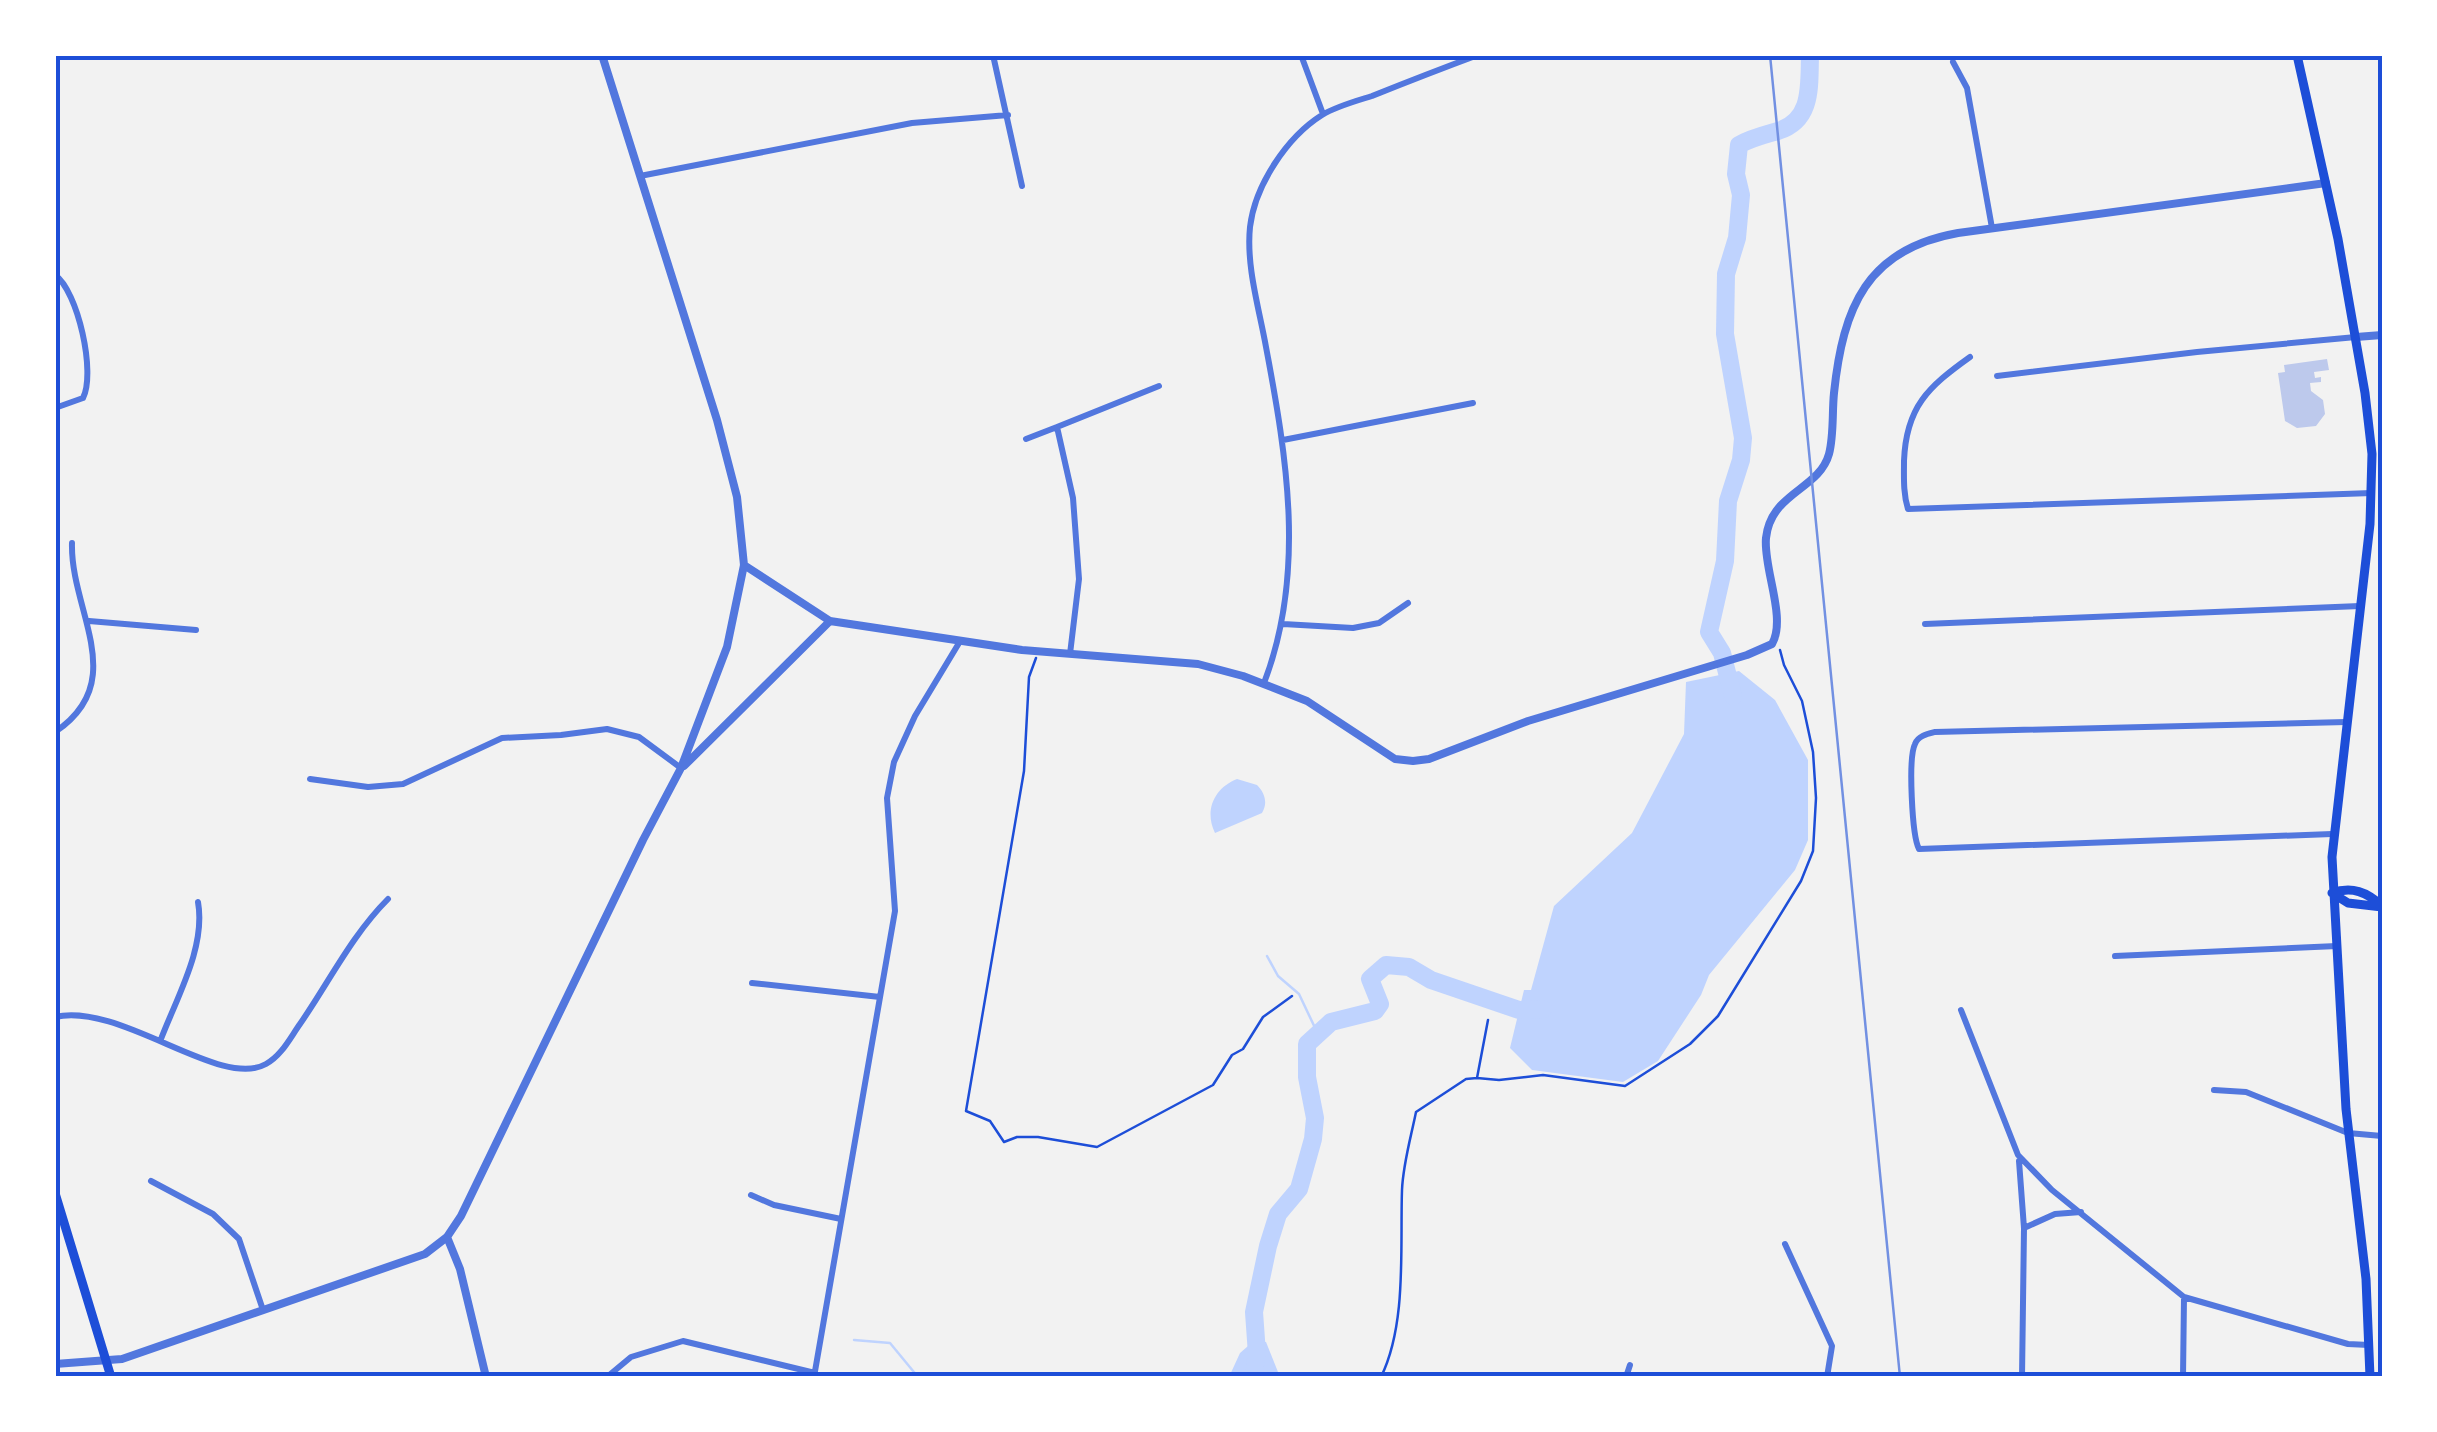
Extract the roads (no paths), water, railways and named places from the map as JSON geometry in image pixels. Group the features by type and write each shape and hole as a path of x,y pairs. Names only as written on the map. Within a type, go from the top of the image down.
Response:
{"main road":[{"path":"2297,55 2326,183 2371,434 2372,493 2332,834 2332,893 2348,1133 2366,1278 2370,1377"},
{"path":"2332,893 2348,903 2382,906"},
{"path":"55,1192 110,1377"}],"street":[{"path":"55,1364 122,1359 425,1254 448,1236 682,768 726,646 744,565 736,497 717,420 602,55"},
{"path":"993,55 1022,186"},
{"path":"1301,55 1323,114"},
{"path":"1264,683 1283,624 1290,564 1283,440 1252,271 1250,224 1264,182 1286,149 1323,114 1477,55"},
{"path":"1953,62 1967,88 1992,228"},
{"path":"638,176 912,123 1008,115"},
{"path":"744,565 830,621 959,643 1198,664 1264,683 1306,701 1396,759 1429,760 1528,721 1760,651 1774,641 1777,624 1766,550 1769,523 1779,505 1814,476 1827,459 1838,360 1857,298 1872,275 1904,249 1936,237 1992,228 2326,183"},
{"path":"55,275 72,296 90,372 83,398 55,408"},
{"path":"1997,376 2382,334"},
{"path":"1970,357 1936,381 1911,416 1904,456 1904,498 1908,509 2372,493"},
{"path":"1026,439 1159,386"},
{"path":"1283,440 1472,402"},
{"path":"1057,427 1073,498 1078,580 1070,654"},
{"path":"55,732 73,718 91,686 94,667 89,622 71,568 72,544"},
{"path":"1283,624 1353,628 1380,622 1408,603"},
{"path":"1926,624 2360,606"},
{"path":"682,768 830,621"},
{"path":"89,622 196,630"},
{"path":"606,1377 631,1356 683,1341 815,1375 896,912 887,798 894,762 959,643"},
{"path":"2332,834 1917,848 1913,748 1922,736 1935,732 2346,722"},
{"path":"310,778 368,787 403,784 502,738 608,729 639,737 682,768"},
{"path":"55,1017 90,1016 161,1039 232,1069 252,1070 278,1055 364,922 388,898"},
{"path":"161,1039 198,940 198,902"},
{"path":"2115,956 2337,946"},
{"path":"752,982 880,997"},
{"path":"1961,1010 2022,1169 2022,1377"},
{"path":"2214,1090 2246,1092 2348,1133 2382,1136"},
{"path":"2018,1154 2028,1169 2184,1297 2348,1344 2370,1345"},
{"path":"151,1181 213,1214 239,1238 263,1310"},
{"path":"751,1194 774,1206 841,1219"},
{"path":"2024,1228 2055,1214 2082,1212"},
{"path":"448,1236 486,1377"},
{"path":"1785,1244 1832,1346 1826,1377"},
{"path":"2182,1377 2184,1297"},
{"path":"1626,1377 1630,1365"}],"water":[{"path":"1739,671 1775,700 1808,760 1808,840 1795,870 1709,975 1701,995 1658,1061 1623,1082 1532,1070 1510,1048 1524,990 1531,990 1554,906 1632,833 1684,734 1686,682"},
{"path":"1237,779 1260,788 1265,798 1264,809 1215,833 1213,801 1222,788"},
{"path":"1255,1340 1266,1342 1280,1377 1229,1377 1240,1353"}],"waterway":[{"path":"1733,696 1722,653 1709,632 1725,561 1728,501 1741,460 1743,438 1725,334 1726,274 1737,238 1741,195 1736,174 1739,145 1798,119 1807,100 1810,55"},
{"path":"1267,956 1278,976 1299,994 1317,1032"},
{"path":"1253,1377 1257,1354 1254,1312 1268,1246 1278,1214 1299,1189 1313,1139 1315,1118 1307,1077 1307,1044 1331,1022 1375,1011 1380,1004 1370,979 1386,965 1409,967 1431,980 1519,1010 1543,1009"},
{"path":"854,1340 890,1343 918,1377"}],"railway":[{"path":"1770,55 1900,1377"}]}
